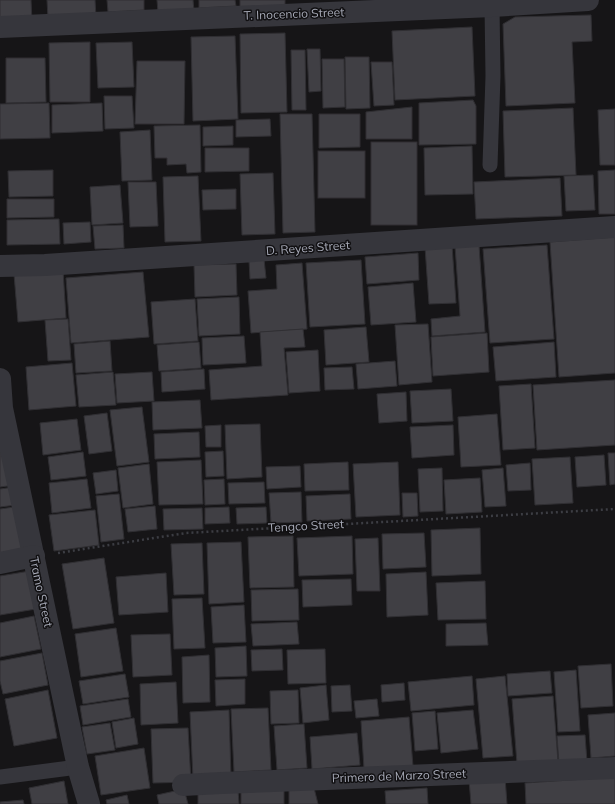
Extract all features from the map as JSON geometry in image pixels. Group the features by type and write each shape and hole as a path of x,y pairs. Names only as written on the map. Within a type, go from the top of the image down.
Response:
{"street":[{"name":"T. Inocencio Street","path":"0,26 492,6 588,0"},
{"name":"D. Reyes Street","path":"0,266 60,264 615,227"},
{"name":"Tramo Street","path":"0,379 1,408 34,556 78,767 89,804"},
{"path":"0,562 34,556"},
{"name":"Primero de Marzo Street","path":"183,785 615,768"}],"lane":[{"path":"490,165 493,76 492,6"},
{"path":"0,777 78,767"}],"path":[{"name":"Tengco Street","path":"34,556 186,533 615,509"}],"building":[{"path":"0,0 31,0 32,22 0,23"},
{"path":"47,0 95,0 96,17 48,19"},
{"path":"107,0 144,0 144,10 108,12"},
{"path":"157,0 193,0 194,11 158,13"},
{"path":"199,0 235,0 236,6 199,8"},
{"path":"240,0 285,0 285,6 240,8"},
{"path":"591,15 592,41 572,42 575,103 506,106 503,24 515,17"},
{"path":"472,27 475,96 395,100 392,31"},
{"path":"285,33 287,112 241,113 240,34"},
{"path":"235,36 238,119 193,121 191,37"},
{"path":"90,42 90,102 50,102 49,43"},
{"path":"132,42 134,87 98,88 96,43"},
{"path":"307,49 320,49 321,91 309,92"},
{"path":"291,50 305,50 306,110 292,110"},
{"path":"345,57 369,57 370,108 346,109"},
{"path":"6,58 45,58 46,102 6,103"},
{"path":"322,59 344,59 345,107 323,108"},
{"path":"137,61 185,61 184,124 135,124"},
{"path":"371,62 392,62 394,105 374,106"},
{"path":"104,96 132,96 134,128 105,129"},
{"path":"473,100 476,106 476,144 419,145 419,103"},
{"path":"49,103 50,138 0,139 0,104"},
{"path":"102,103 103,131 52,133 52,105"},
{"path":"412,107 412,139 366,139 366,112"},
{"path":"573,108 576,175 505,177 503,111"},
{"path":"615,109 615,165 600,165 598,110"},
{"path":"280,114 312,114 315,232 283,233"},
{"path":"319,114 360,114 360,147 319,148"},
{"path":"270,119 271,136 236,137 236,120"},
{"path":"200,125 201,172 187,173 186,164 167,165 167,158 155,158 154,126"},
{"path":"233,126 233,145 203,146 203,127"},
{"path":"150,130 152,180 122,181 120,132"},
{"path":"371,142 417,142 417,225 371,225"},
{"path":"472,146 473,194 425,195 424,148"},
{"path":"205,148 249,148 249,171 205,172"},
{"path":"318,151 365,151 365,198 318,198"},
{"path":"53,170 53,196 9,197 8,171"},
{"path":"615,170 615,214 599,214 598,171"},
{"path":"273,173 275,234 242,235 240,174"},
{"path":"593,175 595,210 566,211 564,176"},
{"path":"198,176 201,241 165,242 163,177"},
{"path":"560,178 562,216 476,219 474,182"},
{"path":"128,182 156,182 158,226 130,227"},
{"path":"120,185 123,223 92,225 90,187"},
{"path":"236,189 236,209 203,210 202,190"},
{"path":"7,199 54,199 54,217 7,218"},
{"path":"59,219 60,244 7,245 7,220"},
{"path":"90,222 91,242 64,244 63,223"},
{"path":"123,225 124,248 95,249 93,226"},
{"path":"615,237 615,373 559,377 550,242"},
{"path":"452,245 456,303 429,304 425,247"},
{"path":"479,245 485,332 432,336 431,319 460,316 455,246"},
{"path":"547,245 554,339 490,343 483,249"},
{"path":"418,253 419,280 367,284 365,257"},
{"path":"264,259 266,278 250,279 249,260"},
{"path":"361,260 365,324 310,327 306,263"},
{"path":"302,263 307,329 251,333 248,291 277,289 276,265"},
{"path":"236,264 237,295 195,297 194,265"},
{"path":"63,270 66,318 18,322 14,274"},
{"path":"143,272 149,337 71,343 66,278"},
{"path":"413,283 416,322 371,325 368,287"},
{"path":"239,297 240,334 199,336 197,299"},
{"path":"195,299 198,341 154,344 151,302"},
{"path":"68,319 71,360 48,361 45,320"},
{"path":"428,324 432,382 399,385 395,325"},
{"path":"366,327 369,362 326,365 324,330"},
{"path":"303,329 305,347 284,348 288,395 211,400 209,370 262,366 260,332"},
{"path":"487,333 489,372 433,376 431,337"},
{"path":"244,336 246,363 203,365 202,338"},
{"path":"110,341 112,371 76,373 74,344"},
{"path":"199,342 201,368 159,371 157,345"},
{"path":"554,342 556,377 496,381 493,347"},
{"path":"318,350 320,391 289,393 286,352"},
{"path":"395,361 397,386 358,389 356,364"},
{"path":"72,363 76,406 29,410 26,367"},
{"path":"352,367 354,389 325,390 324,368"},
{"path":"204,369 205,389 162,392 161,372"},
{"path":"113,372 116,405 79,407 76,375"},
{"path":"152,372 154,401 117,403 115,374"},
{"path":"615,380 615,445 537,450 533,385"},
{"path":"531,384 535,448 503,450 499,386"},
{"path":"451,389 453,421 412,423 410,391"},
{"path":"406,392 407,421 379,423 377,394"},
{"path":"200,400 202,428 153,430 152,402"},
{"path":"142,407 149,462 117,466 110,410"},
{"path":"107,413 112,451 89,454 84,416"},
{"path":"497,414 501,465 461,467 458,417"},
{"path":"77,419 81,450 43,455 40,423"},
{"path":"260,424 262,477 227,479 225,425"},
{"path":"221,425 221,447 206,447 205,426"},
{"path":"453,425 454,455 412,458 410,427"},
{"path":"199,432 200,457 155,459 154,434"},
{"path":"0,450 15,485 0,487"},
{"path":"223,451 224,476 206,477 205,452"},
{"path":"83,452 86,476 51,480 48,457"},
{"path":"608,453 615,453 615,484 610,485"},
{"path":"604,455 606,485 577,487 575,457"},
{"path":"570,457 573,503 535,505 532,459"},
{"path":"201,460 203,504 159,505 157,462"},
{"path":"348,462 349,490 305,491 304,464"},
{"path":"398,462 400,515 356,517 353,464"},
{"path":"530,463 531,490 508,491 506,465"},
{"path":"149,464 153,504 123,508 118,468"},
{"path":"300,466 301,487 267,489 266,467"},
{"path":"442,468 443,511 420,512 418,469"},
{"path":"503,468 506,506 485,507 482,470"},
{"path":"116,470 118,491 96,494 93,473"},
{"path":"480,478 482,512 446,514 444,480"},
{"path":"87,479 91,508 52,513 49,483"},
{"path":"224,479 225,504 205,505 204,480"},
{"path":"264,482 265,503 229,504 228,483"},
{"path":"14,487 16,505 0,507 0,489"},
{"path":"301,492 302,522 271,523 269,493"},
{"path":"402,493 417,493 418,516 403,517"},
{"path":"119,494 124,539 101,542 96,496"},
{"path":"350,494 351,519 307,521 306,496"},
{"path":"21,506 28,556 0,560 0,509"},
{"path":"155,506 157,529 128,532 125,509"},
{"path":"229,507 230,523 205,524 205,508"},
{"path":"266,507 267,523 237,524 236,508"},
{"path":"202,508 203,529 164,530 163,509"},
{"path":"95,510 99,545 54,551 49,515"},
{"path":"480,528 481,574 432,576 431,530"},
{"path":"424,533 426,567 383,569 382,534"},
{"path":"293,536 294,587 250,588 248,537"},
{"path":"352,536 353,574 299,576 297,538"},
{"path":"378,538 380,591 357,591 355,539"},
{"path":"241,542 244,602 209,604 207,543"},
{"path":"202,543 204,594 174,595 171,544"},
{"path":"104,558 114,623 73,629 62,564"},
{"path":"30,571 36,609 0,615 0,576"},
{"path":"426,572 428,615 387,617 386,574"},
{"path":"166,573 168,612 119,615 116,577"},
{"path":"351,579 352,605 303,607 302,580"},
{"path":"485,581 486,619 438,620 436,583"},
{"path":"298,589 299,620 252,621 251,590"},
{"path":"202,598 205,648 174,649 172,599"},
{"path":"244,605 246,642 213,643 211,607"},
{"path":"34,616 41,649 0,657 0,623"},
{"path":"297,622 299,644 253,646 251,624"},
{"path":"486,623 488,645 446,646 446,624"},
{"path":"116,628 123,671 81,677 75,634"},
{"path":"170,634 172,675 133,677 131,635"},
{"path":"246,646 247,676 216,677 215,648"},
{"path":"282,649 283,670 252,671 251,650"},
{"path":"325,649 326,683 288,684 287,650"},
{"path":"42,653 48,685 3,694 0,681 0,661"},
{"path":"209,655 210,702 183,703 182,657"},
{"path":"611,664 613,706 581,708 578,666"},
{"path":"576,670 580,731 558,732 554,672"},
{"path":"550,671 552,693 508,696 507,674"},
{"path":"125,674 129,697 83,704 79,681"},
{"path":"472,676 474,705 411,711 408,682"},
{"path":"505,676 513,756 483,758 476,679"},
{"path":"245,679 245,704 216,706 215,680"},
{"path":"176,682 178,723 141,725 140,684"},
{"path":"404,683 405,700 382,702 381,685"},
{"path":"326,685 329,720 303,723 300,688"},
{"path":"350,685 352,711 332,712 331,686"},
{"path":"48,690 57,738 14,746 5,699"},
{"path":"298,690 299,723 271,724 270,691"},
{"path":"553,696 558,762 517,764 512,699"},
{"path":"128,699 131,717 83,725 80,706"},
{"path":"377,699 379,716 356,718 354,701"},
{"path":"268,708 271,770 234,772 231,709"},
{"path":"229,710 231,777 193,779 190,712"},
{"path":"473,710 478,749 441,753 437,713"},
{"path":"435,711 438,749 415,751 412,713"},
{"path":"615,713 615,756 591,758 588,715"},
{"path":"409,717 413,766 364,769 361,721"},
{"path":"134,718 138,744 116,748 112,722"},
{"path":"110,723 115,750 87,754 82,727"},
{"path":"304,724 307,768 277,770 274,726"},
{"path":"188,728 191,782 153,783 151,729"},
{"path":"357,733 360,765 312,769 310,737"},
{"path":"585,735 587,762 559,764 557,736"},
{"path":"144,748 150,788 101,795 95,756"},
{"path":"505,777 507,804 471,804 469,780"},
{"path":"615,777 615,804 526,804 525,783"},
{"path":"64,781 68,804 32,804 29,788"},
{"path":"241,788 284,788 284,804 241,804"},
{"path":"314,788 318,804 289,804 289,789"},
{"path":"427,788 428,804 386,804 385,791"},
{"path":"184,789 188,804 159,804 157,795"},
{"path":"238,789 239,804 198,804 198,791"},
{"path":"127,795 129,804 107,804 106,800"},
{"path":"23,800 24,804 0,804 0,802"}]}
